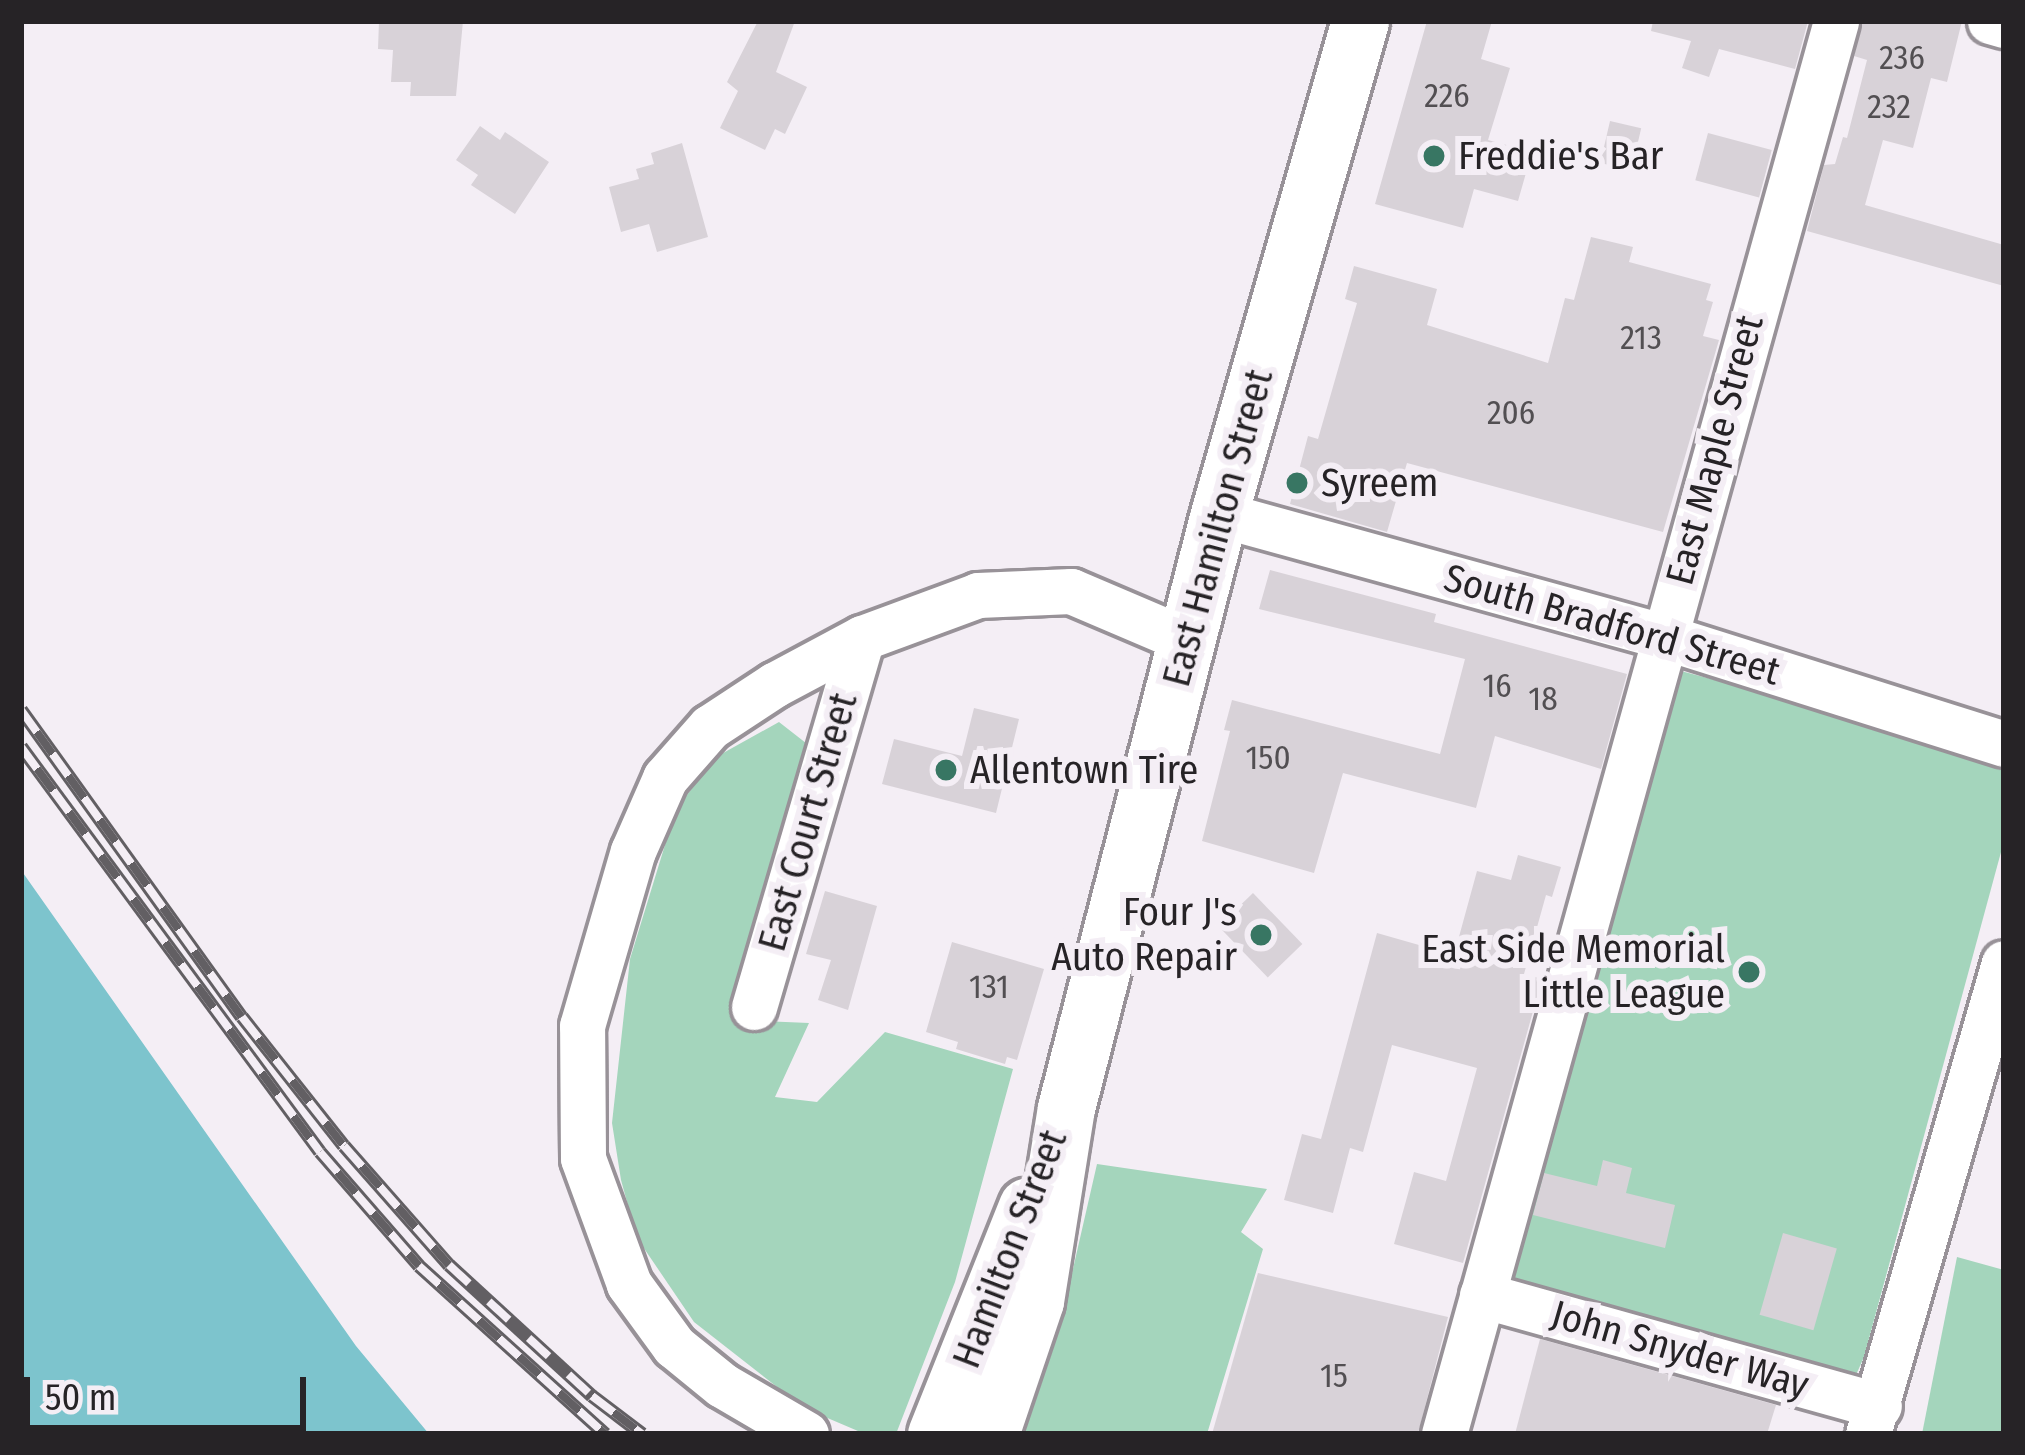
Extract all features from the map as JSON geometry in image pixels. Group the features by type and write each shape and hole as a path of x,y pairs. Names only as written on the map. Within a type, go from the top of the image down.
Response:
{"main road":[{"name":"East Hamilton Street","path":"1066,1108 1219,514 1360,21"},
{"name":"Hamilton Street","path":"936,1434 984,1406 1035,1301 1066,1108"}],"street":[{"name":"East Maple Street","path":"1444,1434 1836,21"},
{"path":"1990,21 2004,25"},
{"name":"South Bradford Street","path":"1219,514 1664,637 2004,744"},
{"path":"806,1434 722,1385 674,1346 629,1284 583,1158 582,1026 633,850 664,778 710,727 862,638 978,595 1025,589 1071,591 1186,640"},
{"name":"East Court Street","path":"754,1006 862,638"},
{"path":"1874,1420 1997,1021 2004,963"},
{"name":"John Snyder Way","path":"1482,1295 1874,1420"}],"green space":[{"path":"1677,670 2004,756 2004,841 1864,1357 1856,1375 1840,1380 1508,1280"},
{"path":"779,722 811,747 738,1020 809,1023 775,1097 817,1102 885,1032 1013,1069 955,1282 896,1434 865,1434 804,1408 694,1322 637,1238 621,1180 612,1123 630,959 676,809 716,757"},
{"path":"1097,1164 1267,1189 1241,1232 1263,1249 1207,1434 1013,1434 1067,1295"},
{"path":"1957,1257 2004,1270 2004,1434 1922,1434"}],"water":[{"path":"21,870 356,1346 429,1434 21,1434"}],"building":[{"path":"379,21 463,21 456,96 410,96 411,82 391,82 393,50 378,49"},
{"path":"758,21 795,21 776,72 807,87 785,134 775,129 765,150 720,128 738,91 727,82"},
{"path":"1427,21 1492,21 1481,59 1510,68 1488,140 1532,152 1518,201 1474,189 1463,228 1375,204"},
{"path":"1653,21 1808,21 1795,69 1719,49 1709,77 1682,68 1691,41 1651,31"},
{"path":"1862,21 1962,21 1947,82 1931,78 1913,148 1883,140 1865,205 2004,245 2004,286 1807,231 1824,165 1835,164 1843,137 1847,138 1867,60 1854,56"},
{"path":"1610,121 1641,128 1632,170 1600,163"},
{"path":"480,126 500,140 505,132 549,162 515,214 471,185 478,175 456,160"},
{"path":"1708,133 1772,150 1759,197 1695,180"},
{"path":"682,143 708,237 657,252 649,224 621,232 609,187 639,179 636,169 654,164 651,153"},
{"path":"1591,237 1633,247 1629,262 1711,284 1706,300 1713,302 1703,336 1719,340 1663,532 1407,463 1387,532 1290,504 1308,436 1318,439 1357,303 1345,299 1354,266 1437,289 1427,325 1548,363 1565,298 1574,300"},
{"path":"1270,570 1436,614 1434,622 1627,674 1601,769 1495,736 1476,808 1343,773 1314,873 1202,841 1230,731 1224,730 1232,700 1440,754 1465,659 1259,609"},
{"name":"Allentown Tire","path":"974,708 1019,719 996,813 882,784 894,739 962,756"},
{"path":"1518,855 1561,867 1552,897 1546,895 1524,974 1542,979 1463,1263 1394,1244 1414,1172 1446,1181 1477,1068 1392,1045 1363,1152 1350,1148 1333,1213 1284,1200 1302,1134 1321,1139 1377,933 1454,955 1477,871 1511,880"},
{"path":"825,891 877,906 848,1010 818,1000 831,960 806,954"},
{"name":"Four J's Auto Repair","path":"1253,893 1302,944 1268,977 1218,926"},
{"path":"952,942 1044,969 1017,1060 1007,1057 1005,1064 956,1049 958,1042 926,1032"},
{"path":"1603,1160 1632,1168 1626,1193 1675,1205 1665,1248 1533,1215 1544,1173 1597,1186"},
{"path":"1783,1233 1837,1248 1813,1330 1760,1315"},
{"path":"1258,1273 1448,1317 1418,1434 1212,1434"},
{"path":"1540,1339 1776,1405 1767,1434 1515,1434"}],"railway":[{"path":"21,710 242,1017 344,1146 449,1265 592,1396 642,1434"},
{"path":"21,747 320,1152 419,1266 605,1434"}],"place":[{"name":"Freddie's Bar","path":"1434,156"},
{"name":"Syreem","path":"1297,483"},
{"name":"Allentown Tire","path":"946,770"},
{"name":"Four J's Auto Repair","path":"1261,935"},
{"name":"East Side Memorial Little League","path":"1749,972"}]}
